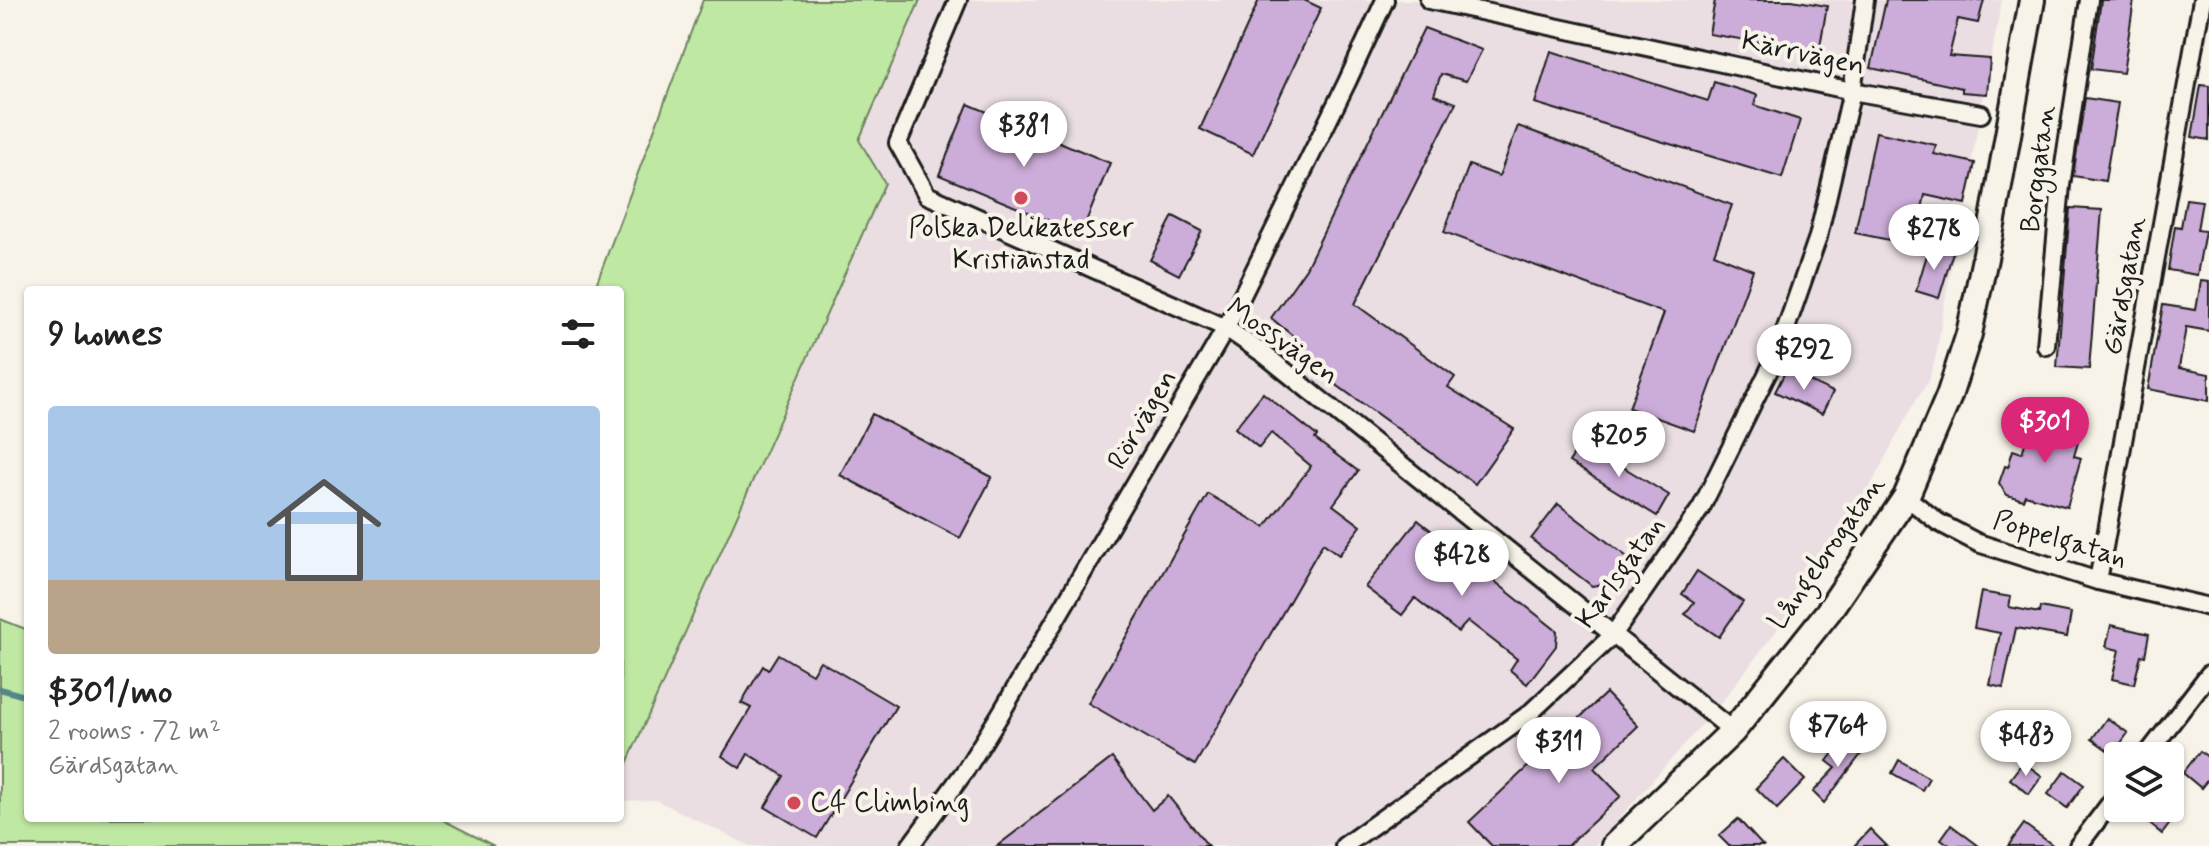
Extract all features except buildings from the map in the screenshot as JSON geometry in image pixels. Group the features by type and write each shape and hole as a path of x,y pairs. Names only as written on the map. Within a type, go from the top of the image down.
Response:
{"main road":[{"name":"Långebrogatan","path":"1614,846 1733,731 1828,612 1906,497 1949,396 1969,334 2032,0"}],"street":[{"name":"Rörvägen","path":"910,846 965,771 1001,713 1226,328 1385,0"},
{"name":"Kärrvägen","path":"1429,0 1852,91 1981,114"},
{"name":"Karlsgatan","path":"1344,846 1529,714 1613,635 1701,508 1777,354 1818,237 1852,91 1865,0"},
{"name":"Borggatan","path":"2046,346 2061,185 2089,0"},
{"name":"Gärdsgatan","path":"2098,581 2202,0"},
{"name":"Mossvägen","path":"958,1 898,143 927,195 1226,328 1265,355 1733,731"},
{"name":"Poppelgatan","path":"1906,497 1938,522 1978,543 2098,581 2209,607"},
{"path":"2157,742 2209,674"},
{"path":"2078,846 2104,812"}],"shaded area":[{"path":"920,0 2002,0 1929,381 1914,403 1833,557 1724,699 1595,846 750,846 656,800 624,801 624,773 859,141"}],"green space":[{"path":"703,0 920,0 859,140 885,183 624,770 624,286 596,286"},
{"path":"0,619 24,628 24,822 447,822 494,846 0,846"}],"waterway":[{"path":"0,689 24,696"}],"place":[{"name":"Polska Delikatesser Kristianstad","path":"1021,198"},
{"name":"C4 Climbing","path":"794,803"}]}
